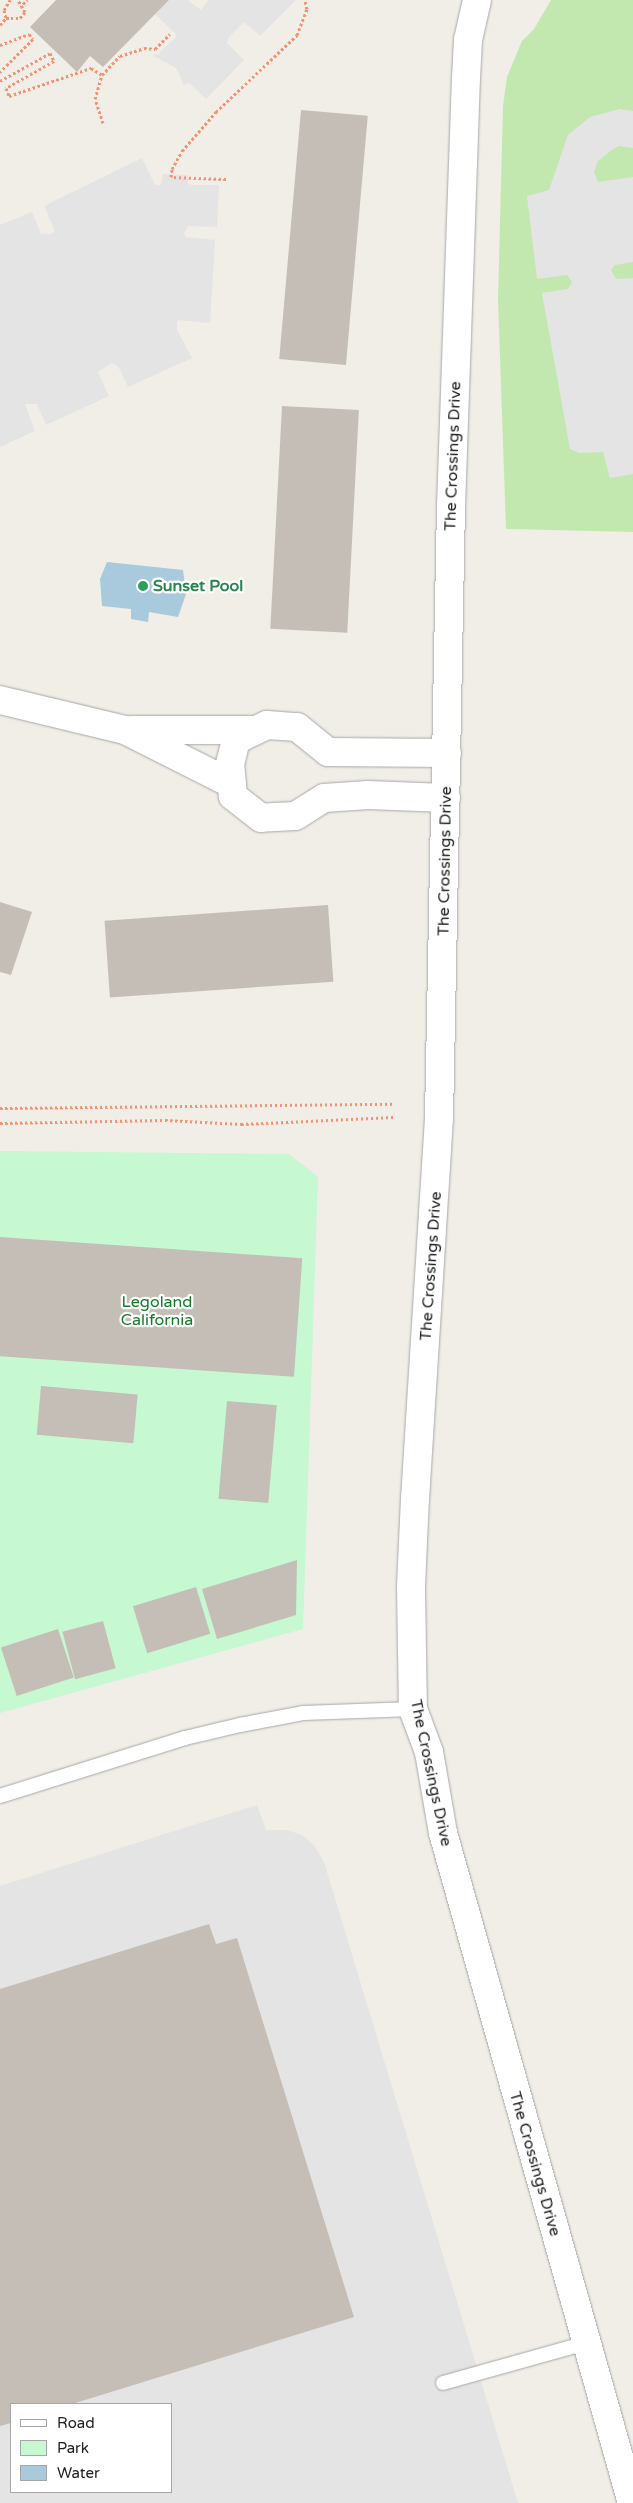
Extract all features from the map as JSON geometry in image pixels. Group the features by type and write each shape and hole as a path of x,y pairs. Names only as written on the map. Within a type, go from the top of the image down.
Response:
{"street":[{"name":"The Crossings Drive","path":"476,0 468,40 466,77 451,505 439,1118 412,1586 413,1709 429,1752 443,1833 632,2503"},
{"path":"0,700 125,730 232,784"},
{"path":"446,798 368,795 324,798 295,816 260,818 233,796 230,764 236,740 267,725 297,727 328,752 447,753"},
{"path":"125,730 255,730"}],"lane":[{"path":"0,1796 185,1738 240,1725 303,1713 413,1709"},
{"path":"443,2383 586,2343"}],"path":[{"path":"6,18 2,10 10,0"},
{"path":"0,25 6,18 20,18 25,12 23,4 18,0"},
{"path":"23,4 27,0"},
{"path":"226,179 171,177 172,169 216,112 297,35 307,9 305,0"},
{"path":"0,45 29,34 33,39 0,72"},
{"path":"103,123 95,99 102,75 120,56 144,48 155,49 170,34"},
{"path":"0,81 50,53 54,61 6,88 9,96 91,68 102,75"},
{"path":"0,1108 395,1104"},
{"path":"0,1123 165,1120 241,1124 394,1117"}],"green space":[{"path":"551,0 633,0 633,532 506,529 498,300 503,106 507,77 522,41 534,29"},
{"name":"Legoland California","path":"0,1151 289,1154 318,1177 303,1629 0,1713"}],"shaded area":[{"path":"169,0 188,0 201,10 208,0 296,0 260,36 244,22 229,37 227,43 244,60 206,99 189,83 184,85 176,68 152,55 158,54 175,38 176,34 155,14"},
{"path":"620,109 633,111 633,148 619,146 612,150 598,161 594,172 598,182 633,177 633,262 615,265 611,270 616,279 633,278 633,474 610,478 603,452 579,453 570,449 542,293 568,289 572,282 567,275 537,279 527,196 549,190 568,135 590,117"},
{"path":"142,158 155,185 161,185 163,174 188,175 188,183 191,185 219,185 217,227 188,226 184,234 186,237 215,240 210,323 177,320 177,330 192,358 128,387 118,366 111,363 98,372 109,396 46,425 37,404 25,404 35,431 0,447 0,225 32,212 41,234 51,234 55,231 44,206"},
{"path":"257,1805 266,1830 287,1830 302,1835 314,1845 324,1862 518,2503 0,2503 0,1886"}],"water":[{"name":"Sunset Pool","path":"107,562 183,570 186,594 178,617 149,612 148,622 131,619 131,609 102,606 100,579"}],"building":[{"path":"56,0 169,0 103,67 90,56 77,72 30,27"},
{"path":"301,110 368,116 346,365 279,359"},
{"path":"282,406 359,410 347,633 270,629"},
{"path":"0,902 32,912 11,975 0,972"},
{"path":"328,905 333,982 110,997 105,921"},
{"path":"0,1237 302,1258 294,1377 0,1356"},
{"path":"41,1386 138,1394 133,1443 37,1435"},
{"path":"227,1401 277,1405 268,1503 218,1499"},
{"path":"297,1560 296,1615 217,1639 202,1589"},
{"path":"196,1587 210,1634 147,1653 133,1606"},
{"path":"103,1621 116,1668 75,1679 62,1632"},
{"path":"58,1629 74,1678 17,1696 1,1648"},
{"path":"209,1924 216,1944 237,1938 354,2317 75,2403 10,2403 10,2423 0,2426 0,1989"}],"place":[{"name":"Sunset Pool","path":"143,586"}]}
